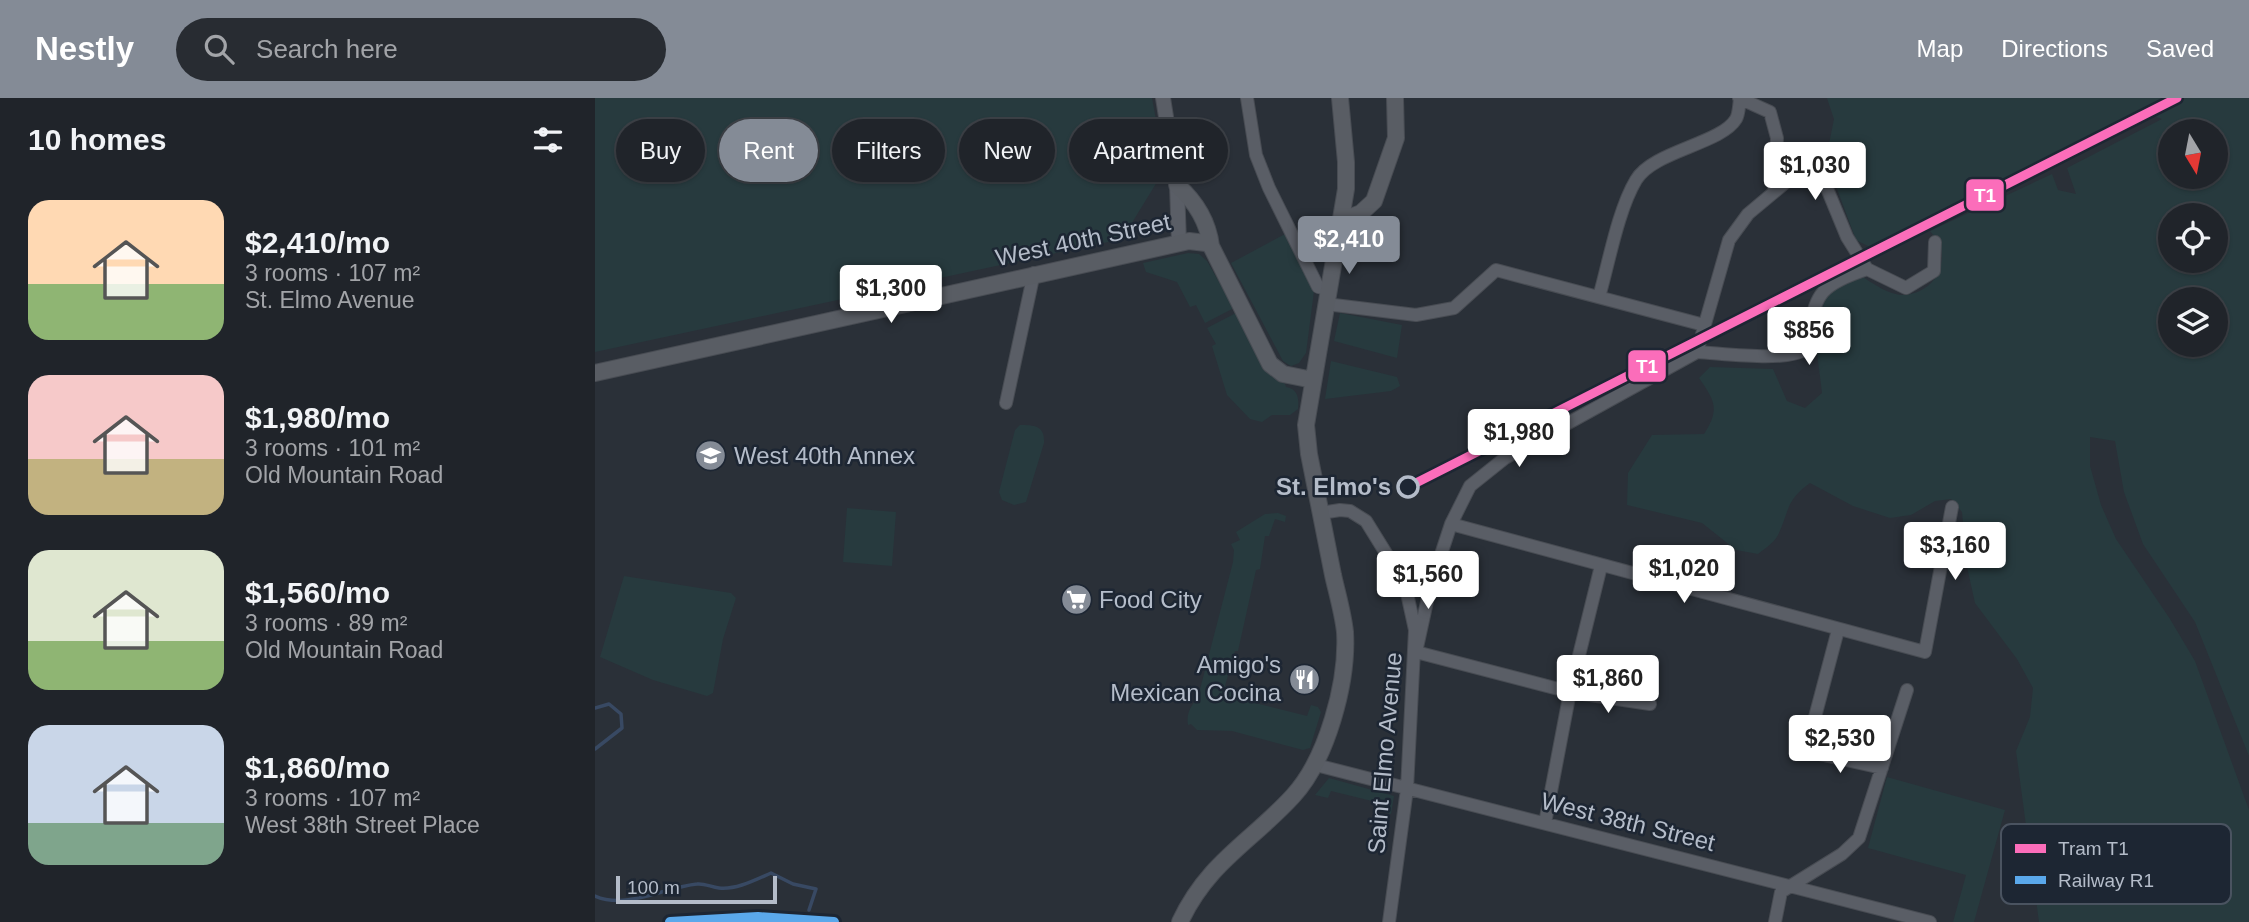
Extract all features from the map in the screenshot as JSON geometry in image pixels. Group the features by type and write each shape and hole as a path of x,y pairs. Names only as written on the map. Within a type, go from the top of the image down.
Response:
{"main road":[{"path":"1180,922 1208,876 1296,793 1316,765 1331,724 1343,672 1345,635 1306,425 1346,189 1340,98"},
{"path":"1341,221 1361,213 1374,201 1396,138 1395,98"},
{"path":"1177,185 1191,197 1200,214 1209,232 1211,246 1270,363 1283,374 1313,380"},
{"name":"West 40th Street","path":"595,373 1179,243 1198,241 1211,246"}],"street":[{"path":"1163,98 1177,185 1179,243"},
{"path":"1247,98 1256,155 1269,188 1318,287 1327,296 1416,315 1454,307 1496,270 1704,326"},
{"path":"1599,297 1637,178 1660,161 1725,130 1737,118 1739,98 1770,112 1777,138 1774,192"},
{"path":"1697,352 1728,240 1748,214 1791,178 1810,169 1821,174 1847,237 1867,270 1906,288 1934,271 1935,242"},
{"path":"1650,704 1570,692 1416,652 1430,588 1451,524 1470,485 1505,458 1697,352 1798,355 1804,350 1814,306 1823,291 1838,279 1867,270"},
{"path":"1006,403 1034,274"},
{"path":"1451,524 1925,652 1952,507"},
{"name":"Saint Elmo Avenue","path":"1321,513 1340,510 1366,521 1405,584 1415,630 1416,652 1407,789 1389,922"},
{"path":"1545,823 1570,692 1601,566"},
{"path":"1837,630 1806,751 1882,768"},
{"path":"1775,922 1781,892 1842,854 1859,838 1907,690"},
{"name":"West 38th Street","path":"1316,765 1930,922"}],"green space":[{"path":"595,98 1152,98 1156,119 1069,119 1069,182 1157,182 1122,239 595,352"},
{"path":"1827,98 2249,98 2249,756 2195,622 2143,544 2124,492 2115,441 2090,437 2090,466 2101,505 2116,539 2195,661 2249,810 2249,922 2039,922 2037,904 2231,904 2231,824 2026,824 2016,751 2030,717 2033,688 2017,659 1975,603 1967,567 1962,512 1951,499 1935,501 1911,515 1890,518 1853,506 1810,483 1792,501 1777,538 1758,554 1736,550 1702,523 1627,505 1628,473 1652,435 1704,434 1714,411 1712,399 1699,378 1710,367 1773,369 1787,401 1805,408 1822,393 1817,323 1826,298 1835,288 1860,275 1899,295 1921,290 1934,280 1941,266 1940,247 1930,231 2052,174 2058,190 2076,194 2067,168 2158,121 2158,189 2228,189 2228,119 2162,119 2139,111 1870,247 1856,240 1826,159 1834,119"},
{"path":"1287,233 1314,291 1306,353 1299,363 1291,366 1283,361 1231,263"},
{"path":"1188,253 1199,254 1207,261 1234,308 1205,323 1196,305 1190,307 1177,282 1146,272 1143,263"},
{"path":"1236,313 1269,373 1297,395 1298,409 1290,415 1272,415 1262,422 1250,419 1227,395 1212,346 1216,344 1207,328"},
{"path":"1340,313 1402,325 1397,358 1334,341"},
{"path":"1331,361 1397,377 1400,386 1391,391 1325,399"},
{"path":"1020,425 1030,425 1041,430 1044,443 1026,502 1014,505 1002,500 999,492 1015,430"},
{"path":"847,508 896,512 892,566 843,562"},
{"path":"1278,513 1286,516 1285,522 1275,519 1269,536 1265,536 1260,569 1256,570 1238,651 1235,651 1225,686 1232,689 1231,697 1307,716 1311,705 1318,707 1321,712 1310,748 1303,750 1232,731 1197,730 1191,724 1188,725 1188,713 1198,697 1233,562 1234,550 1231,544 1240,540 1236,532 1265,514"},
{"path":"624,576 731,593 736,598 723,639 713,693 707,696 653,680 600,657"},
{"path":"1887,777 2005,810 1974,922 1953,922 1966,875 1868,848"},
{"path":"1329,778 1394,796 1391,814 1376,810 1376,802 1331,791 1328,798 1315,795"}],"waterway":[{"path":"595,708 609,704 621,714 622,728 595,749"},
{"path":"595,896 620,900 697,884 719,888 732,887 771,873 793,884 816,889 809,910"}],"railway":[{"path":"670,922 758,917 834,922"}],"tram line":[{"name":"T1","path":"1408,487 2177,98"}],"rail line":[{"name":"R1","path":"670,922 758,917 834,922"}],"place":[{"name":"West 40th Annex","path":"711,456"},
{"name":"St. Elmo's","path":"1408,487"},
{"name":"Food City","path":"1076,600"},
{"name":"Amigo's Mexican Cocina","path":"1304,679"}]}
